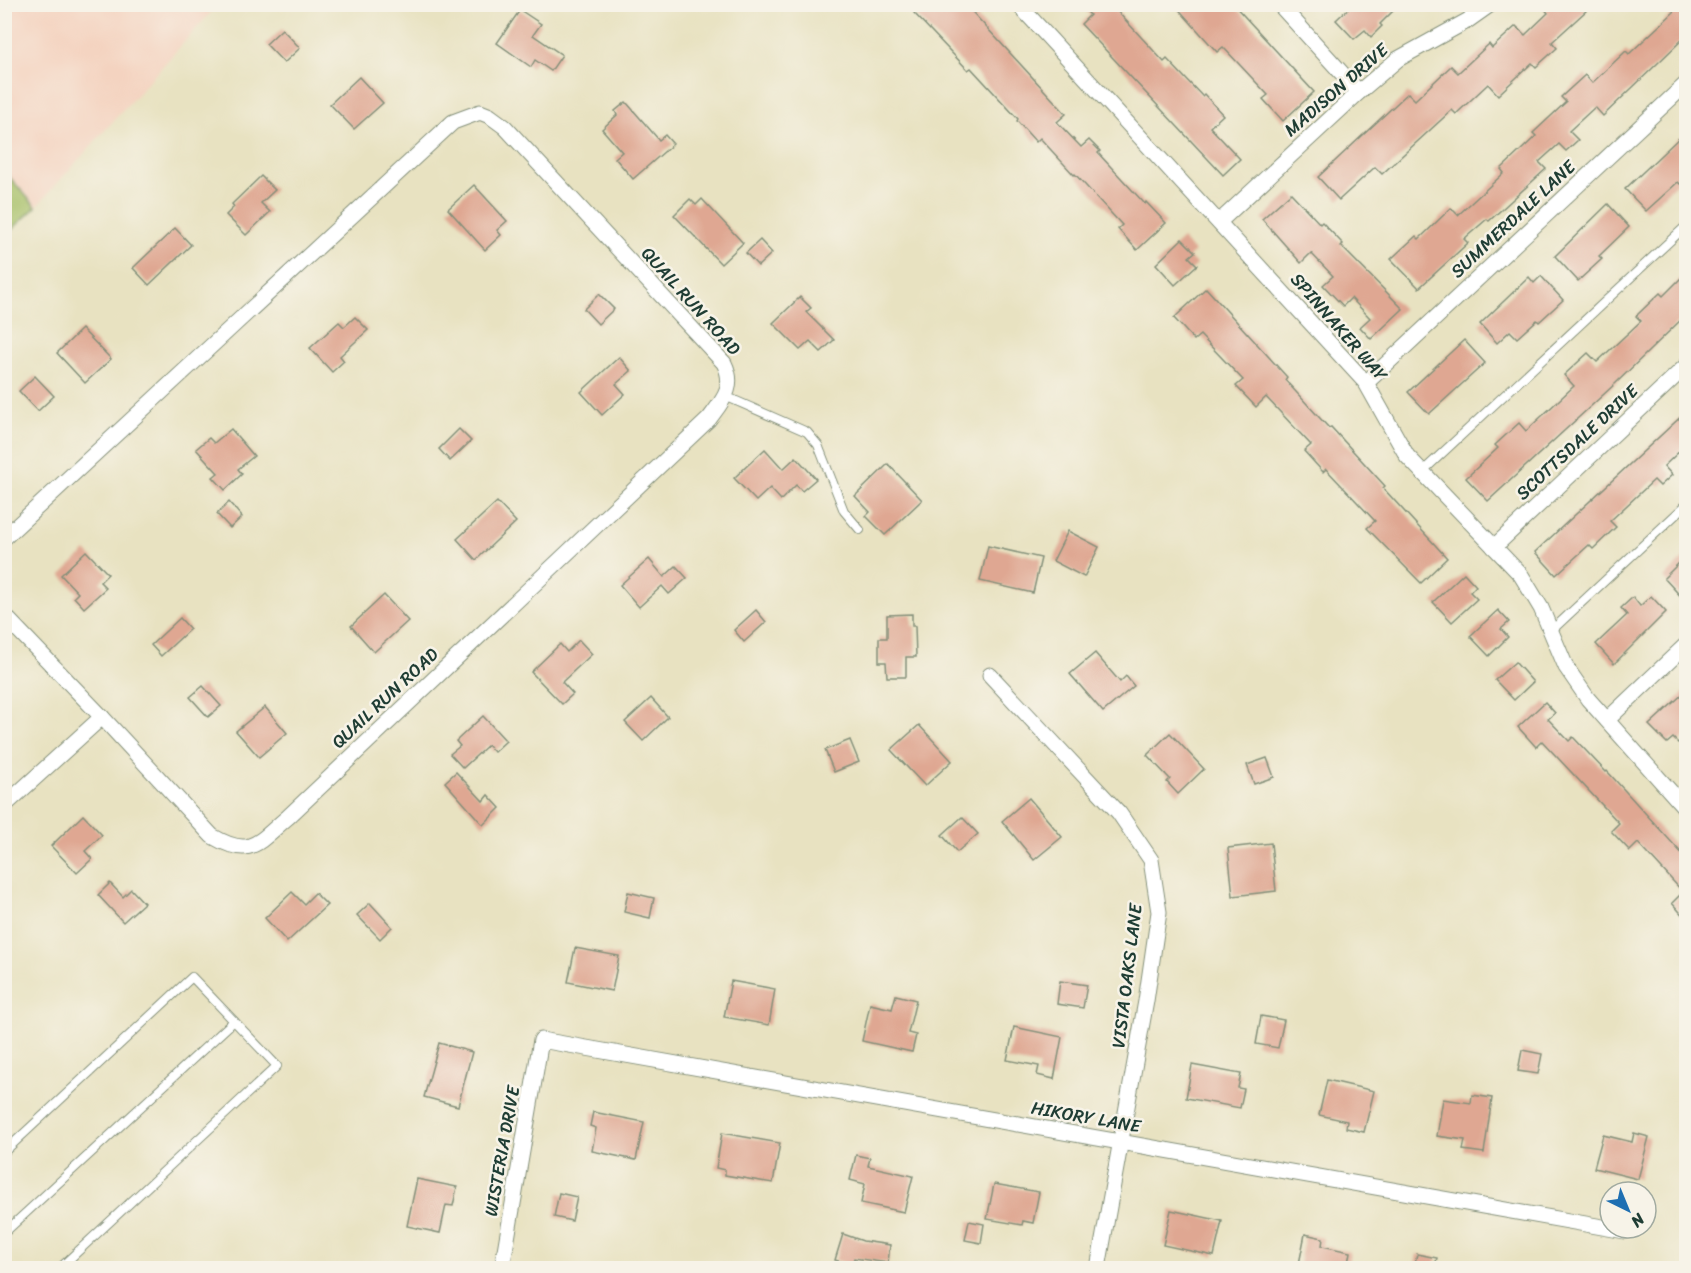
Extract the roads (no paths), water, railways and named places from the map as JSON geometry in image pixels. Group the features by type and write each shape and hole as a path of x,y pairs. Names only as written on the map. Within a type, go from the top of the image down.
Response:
{"street":[{"name":"SPINNAKER WAY","path":"1018,4 1366,383 1407,456 1521,575 1541,608 1566,667 1588,699 1684,802"},
{"path":"1279,4 1359,92"},
{"name":"MADISON DRIVE","path":"1219,222 1398,58 1467,21 1491,4"},
{"name":"SUMMERDALE LANE","path":"1366,383 1686,84"},
{"name":"QUAIL RUN ROAD","path":"4,538 453,122 480,112 505,127 724,363 729,374 730,387 708,418 288,817 254,846 241,849 226,845 212,836 4,615"},
{"name":"SCOTTSDALE DRIVE","path":"1494,547 1686,366"},
{"path":"1607,720 1686,645"},
{"name":"VISTA OAKS LANE","path":"990,675 1119,813 1151,860 1158,912 1146,1000 1098,1269"},
{"path":"4,806 102,717"},
{"name":"HIKORY LANE","path":"541,1040 1598,1226"},
{"name":"WISTERIA DRIVE","path":"502,1269 541,1040"}],"lane":[{"path":"1423,471 1686,226"},
{"path":"725,396 807,432 818,445 844,511 860,530"},
{"path":"1551,631 1686,505"},
{"path":"4,1152 192,977 277,1066 60,1269"},
{"path":"4,1233 234,1021"}]}
